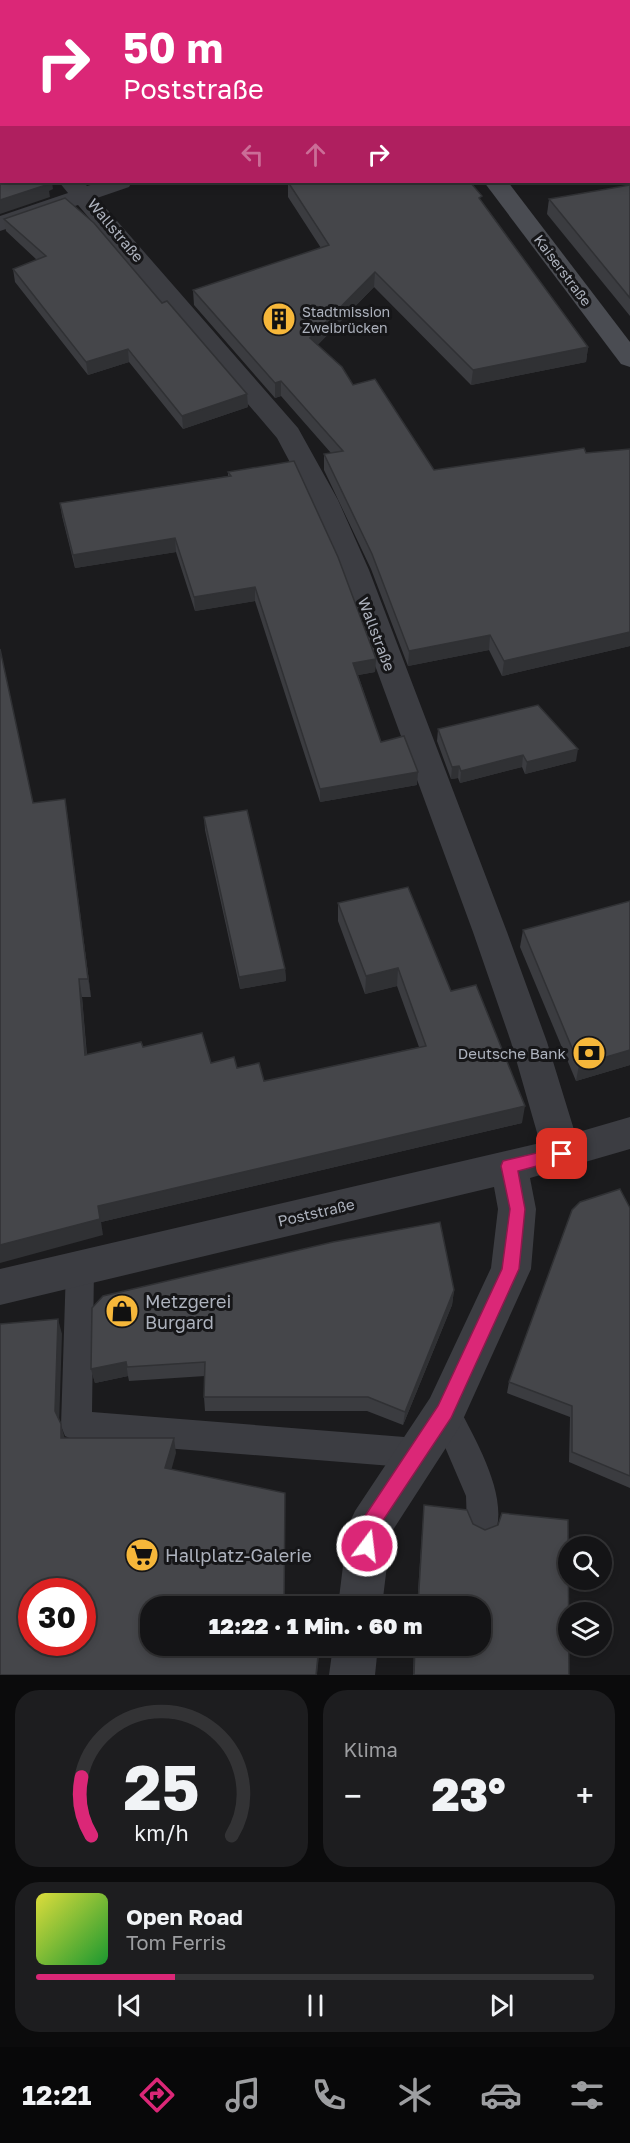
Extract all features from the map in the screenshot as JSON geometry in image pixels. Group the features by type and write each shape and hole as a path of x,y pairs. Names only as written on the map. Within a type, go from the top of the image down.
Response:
{"street":[{"path":"0,224 78,187 112,183"},
{"name":"Kaiserstraße","path":"497,183 630,359"},
{"name":"Wallstraße","path":"78,187 288,434 306,463 331,514 447,820 547,1096 562,1154"},
{"name":"Poststraße","path":"0,1287 562,1154 630,1133"},
{"path":"361,1596 370,1526 445,1412 511,1269 518,1209 509,1166"},
{"path":"352,1675 355,1656"}],"lane":[{"path":"80,1268 76,1426 417,1453"},
{"path":"445,1412 482,1496 483,1526"}],"building":[{"path":"0,183 49,184 0,200"},
{"path":"289,183 471,183 482,196 479,198 588,347 473,370 375,272 310,338 342,367 353,385 375,379 434,470 584,448 586,453 630,449 630,632 504,661 490,635 409,651 372,554 324,454 343,451 281,381 275,383 193,290 329,245"},
{"path":"630,185 630,298 549,199"},
{"path":"65,198 94,223 162,303 167,301 247,394 182,416 128,349 86,362 13,269 46,256 4,219"},
{"path":"294,461 338,557 376,659 353,663 381,742 404,736 418,772 320,789 255,587 194,597 175,538 73,555 60,503 231,476 228,472"},
{"path":"0,649 33,803 65,799 88,979 79,979 85,1055 141,1042 143,1047 202,1033 211,1063 234,1057 237,1068 259,1063 264,1081 426,1046 398,968 366,976 338,903 408,887 451,991 476,985 525,1106 98,1206 100,1219 0,1245"},
{"path":"538,705 578,749 527,762 523,755 461,771 459,766 452,767 438,729"},
{"path":"247,810 285,969 239,977 204,817"},
{"path":"630,901 630,1050 579,1065 523,930"},
{"path":"620,1189 630,1208 630,1476 572,1452 572,1406 509,1382 572,1210 580,1202"},
{"path":"440,1222 454,1290 405,1412 368,1397 204,1397 205,1362 127,1367 126,1362 91,1369 92,1308 103,1296 333,1242"},
{"name":"Hallplatz-Galerie","path":"58,1319 55,1411 61,1424 61,1438 174,1438 165,1468 285,1493 284,1596 140,1596 140,1656 318,1656 316,1675 0,1675 0,1324"},
{"path":"424,1505 467,1510 473,1524 485,1530 498,1525 502,1513 568,1520 568,1536 558,1536 558,1590 568,1590 569,1602 558,1602 558,1656 569,1656 569,1675 414,1675 415,1656 491,1656 491,1596 419,1596"}],"place":[{"name":"Stadtmission Zweibrücken","path":"279,319"},
{"name":"Deutsche Bank","path":"589,1053"},
{"name":"Metzgerei Burgard","path":"122,1311"},
{"name":"Hallplatz-Galerie","path":"142,1555"}],"route":[{"path":"367,1546 370,1526 445,1412 511,1269 518,1209 509,1166 562,1154"}]}
